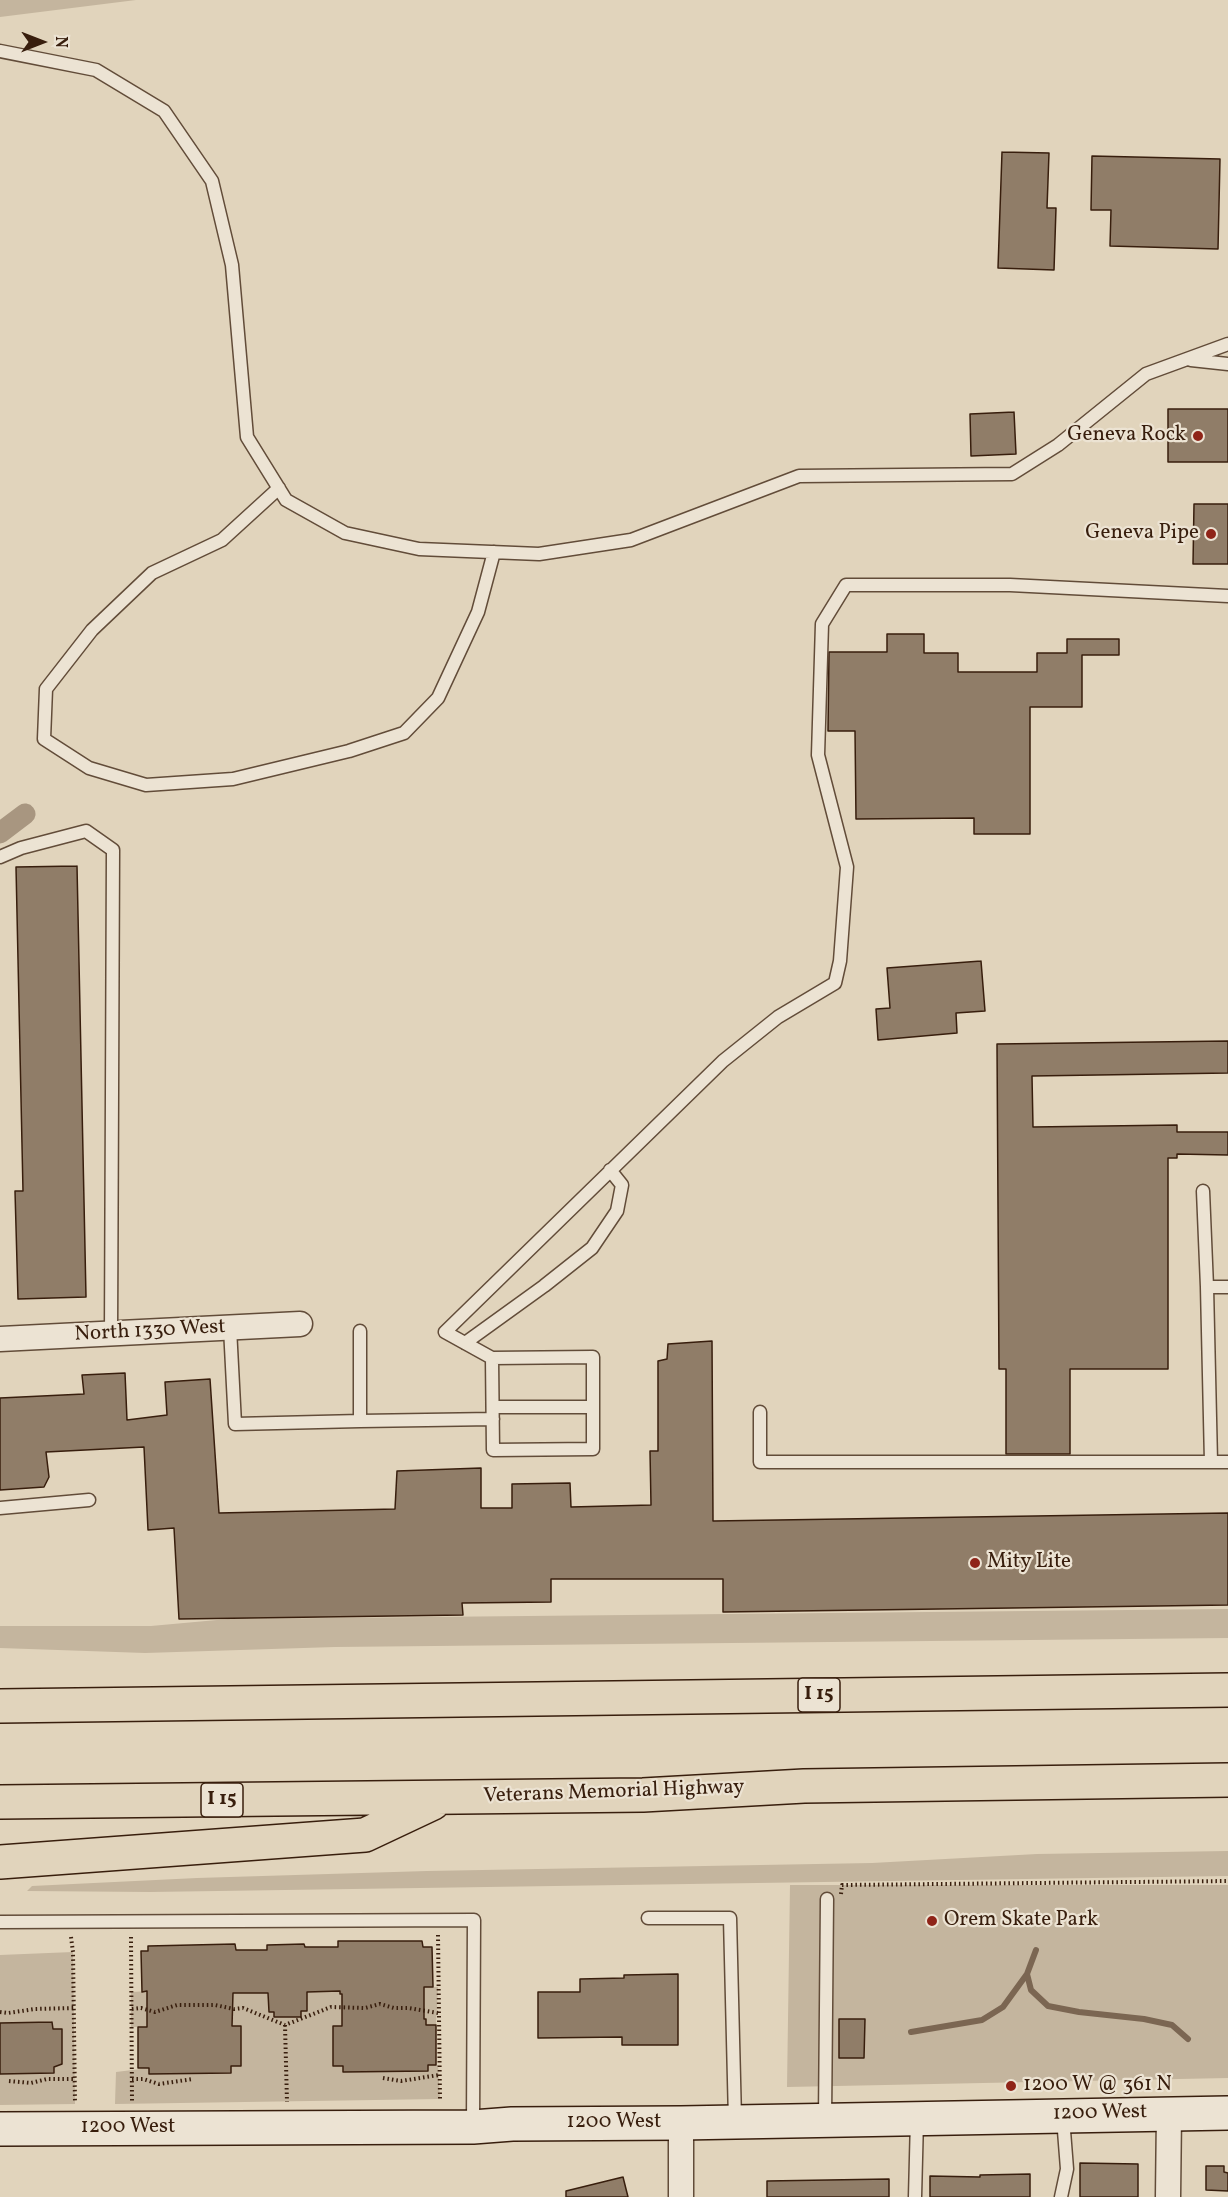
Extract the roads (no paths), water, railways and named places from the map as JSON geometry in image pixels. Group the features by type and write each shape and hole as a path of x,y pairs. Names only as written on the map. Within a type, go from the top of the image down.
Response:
{"highway":[{"path":"0,1685 62,1704"},
{"name":"I 15","path":"0,1706 1228,1690"},
{"name":"Veterans Memorial Highway","path":"0,1802 643,1795 804,1786 1228,1780"},
{"path":"0,1862 365,1835 443,1798"}],"street":[{"name":"North 1330 West","path":"0,1339 300,1324"},
{"path":"1168,2197 1169,2113"},
{"name":"1200 West","path":"0,2129 473,2127 512,2124 1228,2113"},
{"path":"681,2123 681,2197"}],"lane":[{"path":"0,51 96,70 164,111 212,181 232,265 247,437 286,500 345,533 418,549 539,554 631,540 799,476 1012,474 1058,445 1146,374 1228,344"},
{"path":"1186,359 1228,364"},
{"path":"279,488 222,540 152,573 92,630 46,689 44,739 89,768 146,785 233,779 350,751 404,733 438,698 478,612 494,552"},
{"path":"492,1358 493,1450 593,1449 593,1357 492,1358 445,1332 723,1061 778,1017 835,983 840,961 847,867 818,755 818,743 822,624 846,585 1010,585 1228,596"},
{"path":"0,857 21,848 86,831 113,850 111,1334"},
{"path":"465,1343 592,1248 617,1211 622,1185 610,1170"},
{"path":"1203,1191 1211,1462"},
{"path":"1207,1287 1228,1287"},
{"path":"230,1328 235,1424 360,1421 593,1407"},
{"path":"360,1331 360,1421"},
{"path":"760,1412 760,1462 1228,1462"},
{"path":"0,1508 89,1500"},
{"path":"825,2120 827,1899"},
{"path":"648,1918 730,1918 735,2122"},
{"path":"0,1922 474,1920 473,2127"},
{"path":"1061,2197 1066,2169 1063,2115"},
{"path":"915,2197 917,2118"}],"waterway":[{"path":"0,833 25,814"},
{"path":"1036,1950 1027,1974 1031,1990 1048,2006 1172,2025 1188,2039"},
{"path":"911,2032 982,2020 1003,2007 1027,1974"}],"place":[{"name":"Geneva Rock","path":"1198,436"},
{"name":"Geneva Pipe","path":"1211,534"},
{"name":"Mity Lite","path":"975,1563"},
{"name":"Orem Skate Park","path":"932,1921"},
{"name":"1200 W @ 361 N","path":"1011,2086"}]}
